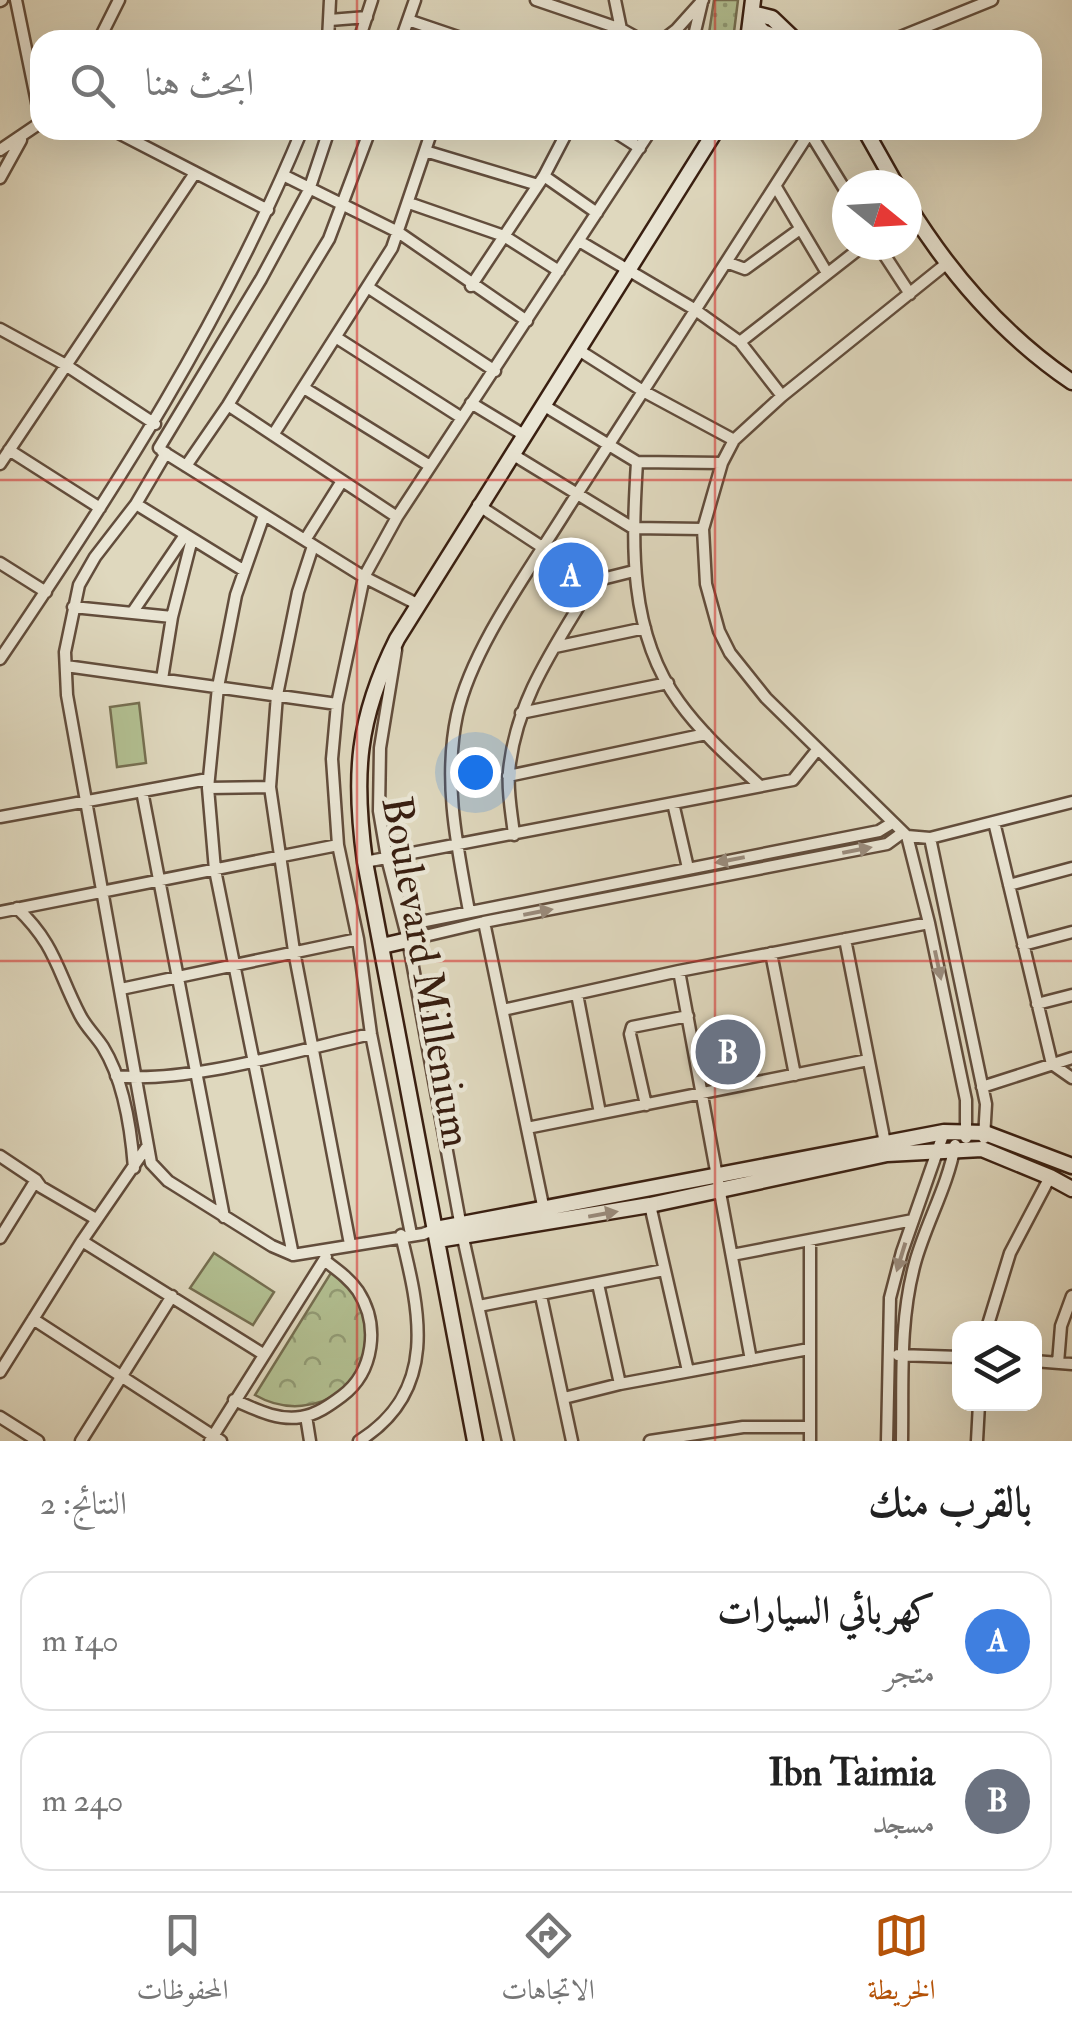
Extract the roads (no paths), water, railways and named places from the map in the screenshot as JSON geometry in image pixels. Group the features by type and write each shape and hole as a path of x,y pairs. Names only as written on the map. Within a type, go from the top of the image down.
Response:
{"main road":[{"path":"755,8 768,15 778,30"},
{"name":"Boulevard Millenium","path":"475,1441 422,1234 382,946 365,862 357,782 360,748 377,680 396,639 710,140"},
{"path":"871,140 888,170"},
{"path":"922,227 946,264 988,312 1072,382"},
{"path":"382,946 407,933"},
{"path":"422,1234 462,1232 545,1217 956,1132 985,1133 1072,1166"},
{"path":"886,1148 982,1149 1072,1190"},
{"path":"545,1217 650,1205 718,1182"}],"street":[{"path":"16,0 30,70"},
{"path":"104,30 119,0"},
{"path":"329,30 330,0"},
{"path":"362,30 372,0"},
{"path":"404,30 415,0"},
{"path":"536,0 557,4 610,30"},
{"path":"615,0 619,30"},
{"path":"676,30 703,0"},
{"path":"696,30 703,0"},
{"path":"917,30 992,0"},
{"path":"330,20 367,17"},
{"path":"408,20 436,30"},
{"path":"0,178 30,130"},
{"path":"0,150 22,138"},
{"path":"132,140 268,210"},
{"path":"0,659 155,424 217,312 298,140"},
{"path":"326,140 309,190 261,279 162,451 136,504 95,557 79,585 66,666 67,695 146,1148 152,1163 168,1181 293,1255 422,1234"},
{"path":"186,466 228,405 329,239 367,140"},
{"path":"273,435 369,288 398,232 429,140"},
{"path":"471,286 541,180 561,140"},
{"path":"628,140 640,148"},
{"path":"359,1441 400,1402 418,1354 415,1294 422,1234 371,1034 358,940 338,845 332,759 337,704 364,577 397,517 645,140"},
{"path":"468,911 450,791 450,752 463,689 544,547 805,140"},
{"path":"815,140 833,170"},
{"path":"425,151 541,180 597,213"},
{"path":"0,464 194,172"},
{"path":"283,175 398,232 527,321"},
{"path":"776,187 827,274"},
{"path":"409,203 504,236 559,271"},
{"path":"726,262 746,268 800,229"},
{"path":"579,241 740,342 782,396"},
{"path":"740,342 845,260"},
{"path":"888,260 910,294"},
{"path":"902,1441 905,1310 915,1264 954,1149 966,1100 929,923 904,834 745,675 730,652 706,584 704,529 722,463 734,440 782,396 946,264"},
{"path":"369,288 495,370"},
{"path":"0,328 64,364 155,424"},
{"path":"336,338 462,418"},
{"path":"577,350 734,440"},
{"path":"304,388 430,466"},
{"path":"471,404 524,435"},
{"path":"228,405 397,517"},
{"path":"543,405 637,462 722,463"},
{"path":"145,438 364,577 417,604"},
{"path":"9,450 100,508"},
{"path":"512,454 633,528 704,529"},
{"path":"637,462 634,571 645,628 668,683 706,734 760,786"},
{"path":"342,481 309,543 276,695 270,787 294,951 350,1244"},
{"path":"136,504 243,570"},
{"path":"478,506 594,581"},
{"path":"264,515 243,570 218,688 208,784 215,870 293,1255"},
{"path":"132,613 189,537"},
{"path":"162,680 189,537"},
{"path":"0,563 46,592"},
{"path":"514,835 508,776 521,713 554,647 594,581 634,571"},
{"path":"73,608 172,617"},
{"path":"554,647 645,628"},
{"path":"396,639 379,766 386,858 407,933 462,1232 508,1441"},
{"path":"66,666 337,704"},
{"path":"521,713 668,683"},
{"path":"508,776 706,734"},
{"path":"365,862 793,780 818,750"},
{"path":"0,817 142,791 208,784 270,787"},
{"path":"142,791 224,1216"},
{"path":"407,933 484,922 886,844 904,834 930,838 1072,802"},
{"path":"673,804 688,868"},
{"path":"994,822 1052,1064 1072,1078"},
{"path":"407,933 468,911 878,831 892,823"},
{"path":"930,838 987,1112 982,1149"},
{"path":"0,912 338,845"},
{"path":"1008,885 1072,868"},
{"path":"666,872 669,887"},
{"path":"17,908 45,938 79,1014 102,1046 116,1076 134,1168"},
{"path":"484,922 545,1217"},
{"path":"503,1010 929,923"},
{"path":"1023,945 1072,932"},
{"path":"845,939 886,1148"},
{"path":"121,989 358,940"},
{"path":"770,954 795,1074"},
{"path":"679,971 751,1360"},
{"path":"576,994 600,1113"},
{"path":"1037,1004 1072,995"},
{"path":"646,1104 630,1034 632,1027 688,1016"},
{"path":"116,1076 136,1078 198,1071 371,1034"},
{"path":"982,1087 1072,1058"},
{"path":"526,1128 868,1060"},
{"path":"887,1441 888,1314 894,1282 913,1220 954,1149 956,1132"},
{"path":"0,1372 96,1219 146,1148"},
{"path":"0,1156 41,1187 96,1219"},
{"path":"988,1321 1010,1253 1050,1177"},
{"path":"0,1238 36,1180"},
{"path":"650,1205 688,1371"},
{"path":"732,1254 913,1220"},
{"path":"82,1241 263,1354"},
{"path":"810,1242 810,1441"},
{"path":"33,1319 215,1439 234,1400 332,1248"},
{"path":"234,1400 280,1418 306,1416 328,1407 348,1392 362,1374 372,1340 370,1322 358,1291 324,1260"},
{"path":"479,1306 664,1270"},
{"path":"598,1284 620,1384"},
{"path":"81,1441 172,1296"},
{"path":"541,1296 572,1441"},
{"path":"1058,1363 1058,1344 1072,1296"},
{"path":"564,1398 809,1349"},
{"path":"887,1354 952,1358"},
{"path":"1042,1362 1072,1364"},
{"path":"977,1441 978,1411"},
{"path":"306,1416 310,1441"},
{"path":"0,1417 38,1441"},
{"path":"650,1441 743,1427 810,1427"}],"place":[{"name":"كهربائي السيارات","path":"571,575"},
{"name":"Ibn Taimia","path":"728,1052"}]}
